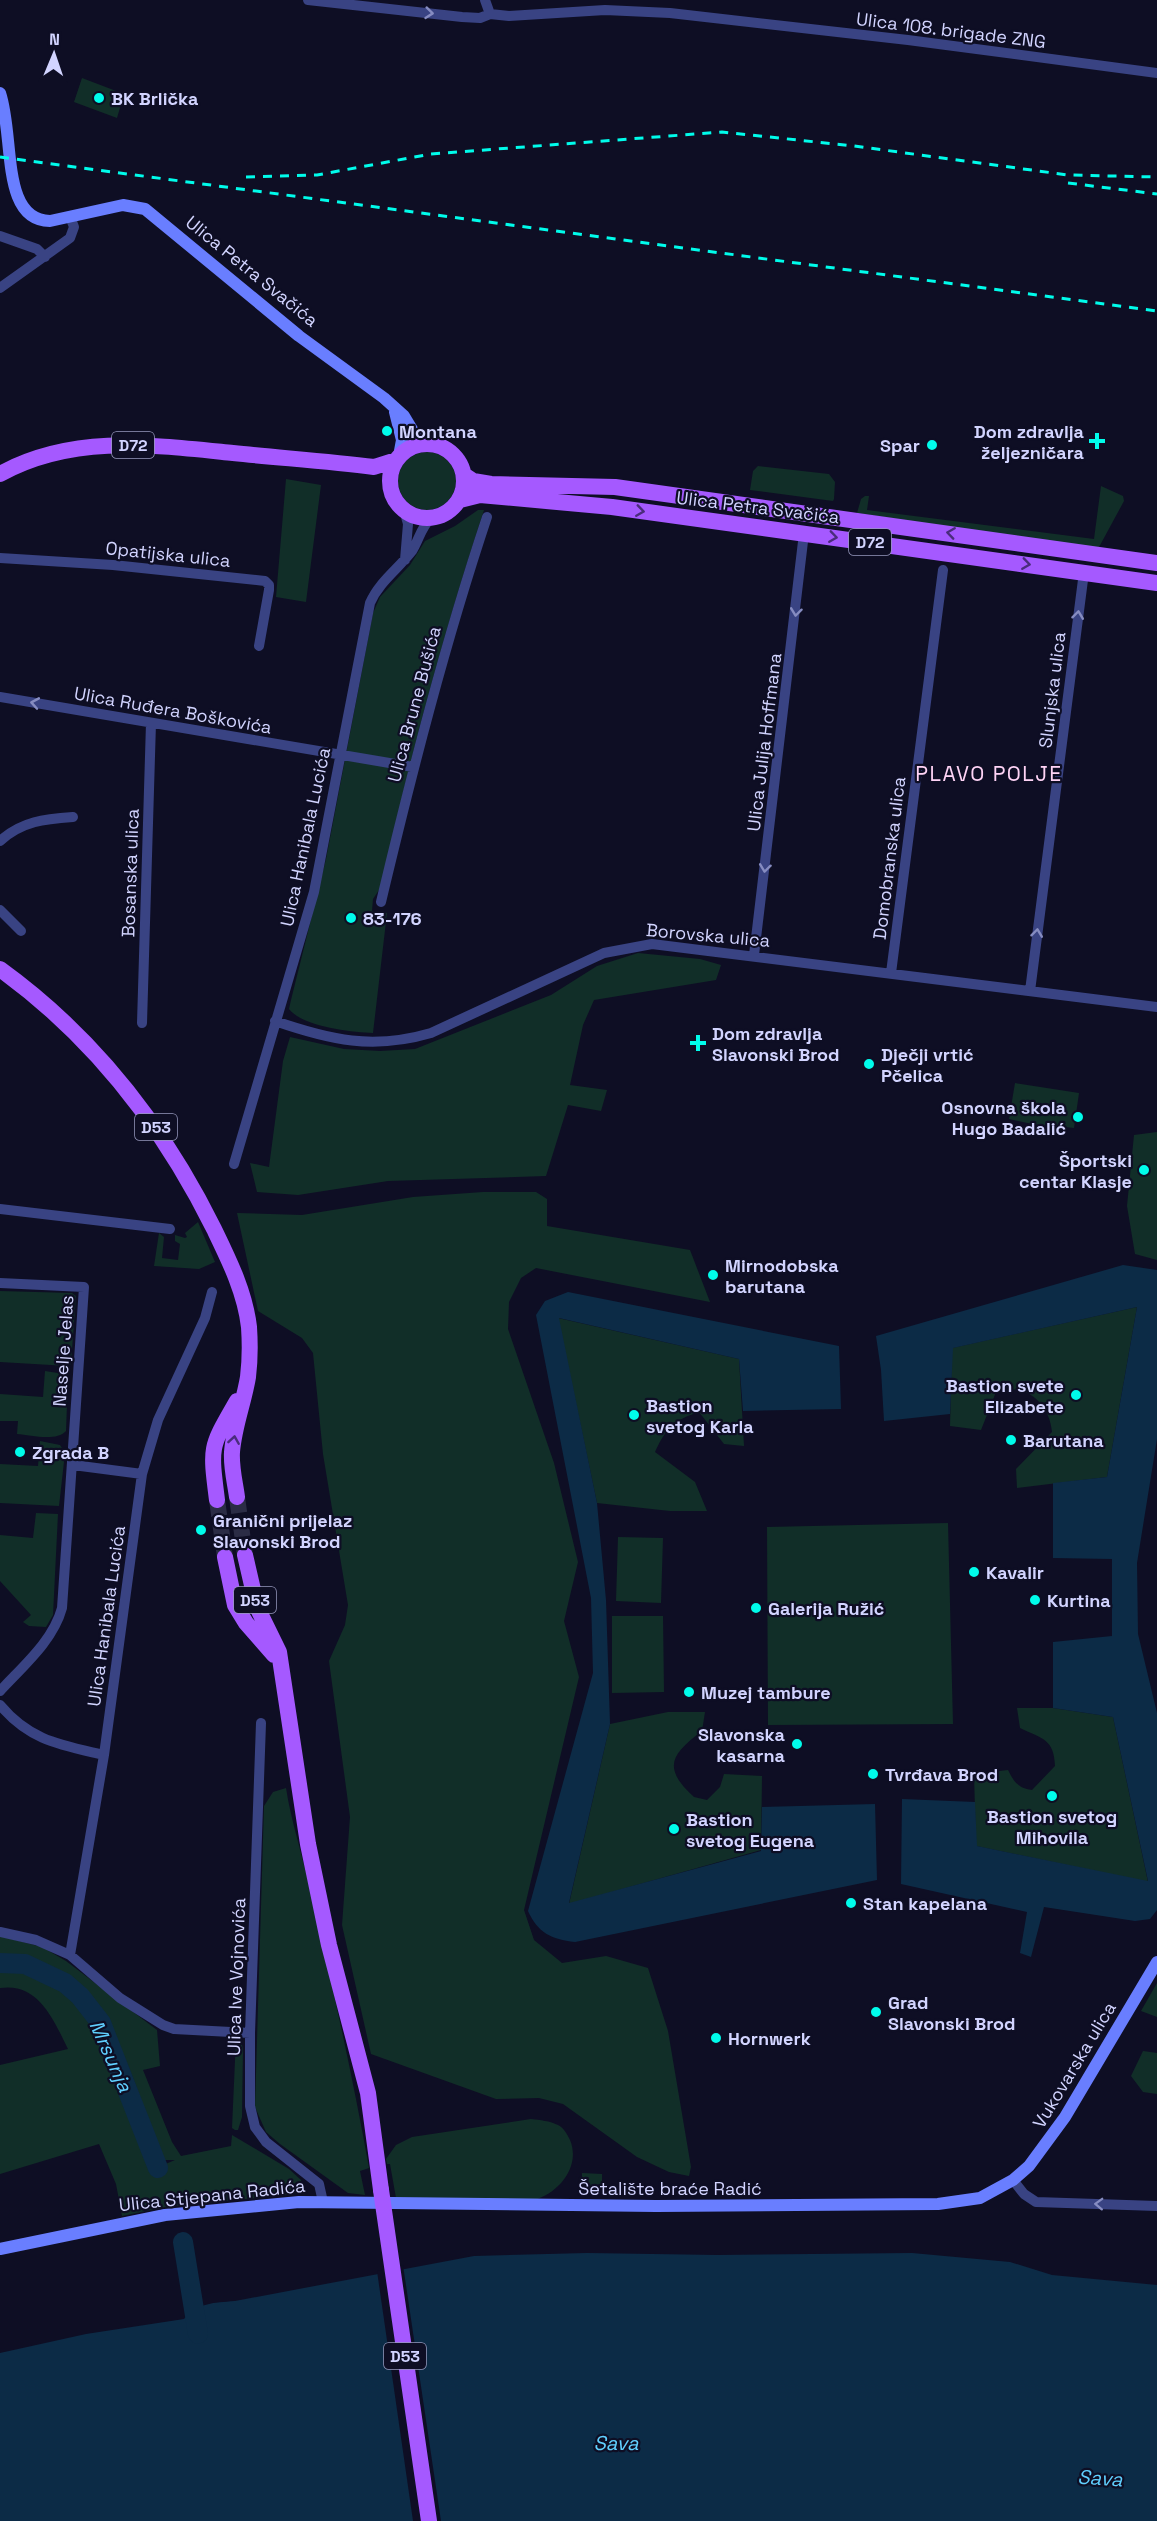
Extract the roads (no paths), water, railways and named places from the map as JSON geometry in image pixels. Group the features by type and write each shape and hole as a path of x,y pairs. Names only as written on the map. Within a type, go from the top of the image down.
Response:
{"main road":[{"name":"Ulica Petra Svačića","path":"0,93 6,126 3,186 10,205 18,214 38,221 71,219 123,206 145,209 299,336 375,390 404,416 416,436 428,444"},
{"path":"394,408 402,440 390,478 390,488 398,504 412,516 431,518"},
{"path":"428,444 452,453 464,475 464,492 460,500"},
{"name":"D72","path":"0,474 32,458 53,452 105,445 162,446 374,467 398,458 408,449 428,444"},
{"name":"D72","path":"235,453 278,465 372,478 390,488"},
{"name":"Ulica Petra Svačića","path":"464,475 473,481 491,484 615,487 1157,563"},
{"name":"Ulica Petra Svačića","path":"460,500 480,495 533,498 804,533 1157,583"},
{"name":"D72","path":"431,518 443,515 460,500"},
{"name":"D53","path":"0,969 28,989 84,1041 137,1102 172,1151 229,1261 243,1298 249,1328 246,1385 232,1453 237,1497"},
{"name":"D53","path":"217,1500 212,1460 213,1444 246,1385"},
{"name":"D53","path":"245,1555 254,1598 278,1648 308,1844 330,1945 368,2093 429,2521"},
{"name":"D53","path":"225,1557 235,1605 246,1623 272,1652 282,1672"},
{"name":"Vukovarska ulica","path":"1013,2180 1047,2145 1157,1962"},
{"name":"Šetalište braće Radić","path":"323,2202 656,2206 938,2204 980,2198 1013,2180"},
{"name":"Ulica Stjepana Radića","path":"0,2249 165,2215 323,2202"}],"street":[{"name":"Ulica 108. brigade ZNG","path":"308,0 501,17 615,10 670,13 909,40 1157,73"},
{"path":"485,0 487,16"},
{"path":"0,288 70,238 74,227 71,219"},
{"path":"0,236 37,249 45,257"},
{"path":"404,510 408,524 405,560"},
{"name":"Ulica Brune Bušića","path":"381,902 413,767 456,611 487,516"},
{"name":"Ulica Hanibala Lucića","path":"234,1164 314,892 370,603 378,587 405,560 431,518"},
{"name":"Ulica Julija Hoffmana","path":"754,955 804,533"},
{"name":"Opatijska ulica","path":"0,558 113,565 266,581 269,590 259,646"},
{"name":"Domobranska ulica","path":"891,973 943,570"},
{"name":"Slunjska ulica","path":"1030,991 1083,572"},
{"name":"Ulica Ruđera Boškovića","path":"0,697 413,767"},
{"name":"Bosanska ulica","path":"142,1023 151,723"},
{"path":"0,841 13,830 38,820 73,818"},
{"path":"0,910 21,931"},
{"name":"Borovska ulica","path":"275,1021 356,1042 390,1043 430,1033 604,953 640,944 662,944 754,955 1157,1007"},
{"path":"0,1209 170,1229"},
{"name":"Naselje Jelas","path":"0,1283 84,1287 62,1608 58,1623 0,1691"},
{"name":"Ulica Hanibala Lucića","path":"70,1955 104,1755 142,1474 158,1420 205,1318 212,1292"},
{"path":"73,1465 142,1474"},
{"path":"0,1705 24,1730 46,1741 104,1755"},
{"name":"Ulica Ive Vojnovića","path":"261,1723 250,2033 250,2106 255,2127 266,2142 319,2184 323,2202"},
{"path":"0,1932 36,1940 70,1955 120,1998 163,2025 174,2029 250,2033"},
{"path":"1013,2180 1024,2194 1036,2202 1157,2206"}],"water":[{"path":"1123,1265 1157,1270 1157,1439 1137,1563 1138,1634 1157,1713 1157,1910 1150,1919 1135,1921 1044,1907 1031,1957 1020,1953 1027,1912 901,1884 902,1799 975,1802 977,1846 1148,1881 1113,1717 1053,1708 1053,1642 1112,1636 1112,1559 1053,1558 1053,1483 1107,1477 1137,1307 953,1348 950,1414 884,1421 876,1336"},
{"path":"568,1292 839,1346 841,1409 743,1411 739,1359 559,1318 597,1503 606,1600 610,1724 569,1903 761,1851 762,1807 875,1804 877,1880 575,1942 546,1934 532,1919 528,1911 593,1673 591,1598 536,1315 545,1301"},
{"name":"Sava","path":"587,2253 717,2255 912,2253 1010,2262 1052,2275 1157,2285 1157,2521 0,2521 0,2353 86,2334 184,2319 196,2309 213,2303 235,2301 474,2256"}],"waterway":[{"name":"Mrsunja","path":"0,1963 25,1964 65,1983 80,1996 101,2023 158,2168"},
{"name":"Mrsunja","path":"183,2242 198,2334"}],"tunnel":[{"path":"237,1497 245,1555"},
{"path":"217,1500 225,1557"}],"railway":[{"path":"246,177 317,175 431,154 722,132 854,146 1068,175 1157,177"},
{"path":"0,157 1157,311"},
{"path":"1068,183 1157,194"}],"place":[{"name":"BK Brlička","path":"99,98"},
{"name":"Montana","path":"387,431"},
{"name":"Dom zdravlja željezničara","path":"1097,441"},
{"name":"Spar","path":"932,445"},
{"name":"83-176","path":"351,918"},
{"name":"Dom zdravlja Slavonski Brod","path":"698,1043"},
{"name":"Dječji vrtić Pčelica","path":"869,1064"},
{"name":"Osnovna škola Hugo Badalić","path":"1078,1117"},
{"name":"Športski centar Klasje","path":"1144,1170"},
{"name":"Mirnodobska barutana","path":"713,1275"},
{"name":"Bastion svete Elizabete","path":"1076,1395"},
{"name":"Bastion svetog Karla","path":"634,1415"},
{"name":"Barutana","path":"1011,1440"},
{"name":"Zgrada B","path":"20,1452"},
{"name":"Granični prijelaz Slavonski Brod","path":"201,1530"},
{"name":"Kavalir","path":"974,1572"},
{"name":"Kurtina","path":"1035,1600"},
{"name":"Galerija Ružić","path":"756,1608"},
{"name":"Muzej tambure","path":"689,1692"},
{"name":"Slavonska kasarna","path":"797,1744"},
{"name":"Tvrđava Brod","path":"873,1774"},
{"name":"Bastion svetog Mihovila","path":"1052,1796"},
{"name":"Bastion svetog Eugena","path":"674,1829"},
{"name":"Stan kapelana","path":"851,1903"},
{"name":"Grad Slavonski Brod","path":"876,2012"},
{"name":"Hornwerk","path":"716,2038"}],"district":[{"name":"PLAVO POLJE","path":"989,773"}]}
